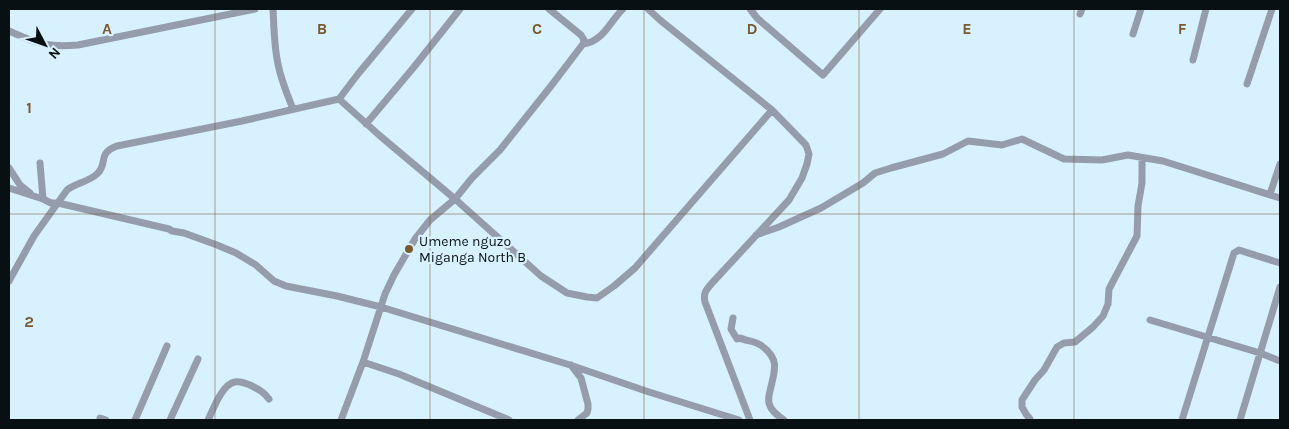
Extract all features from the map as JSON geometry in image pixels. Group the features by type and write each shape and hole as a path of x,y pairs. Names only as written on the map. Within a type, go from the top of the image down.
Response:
{"street":[{"path":"9,31 44,45 61,47 255,9"},
{"path":"273,9 278,62 283,83 293,109"},
{"path":"9,281 34,236 58,203 71,187 88,180 99,172 109,149 339,99 412,9"},
{"path":"366,124 460,9"},
{"path":"341,420 386,294 394,275 415,239 430,220 455,199 472,178 500,150 583,44 584,40 581,35 548,9"},
{"path":"583,44 595,41 623,9"},
{"path":"648,9 772,110 806,145 809,154 802,178 790,200 705,291 705,302 750,420"},
{"path":"750,9 757,18 823,75 880,9"},
{"path":"1133,34 1141,9"},
{"path":"1193,60 1206,9"},
{"path":"1247,84 1272,9"},
{"path":"339,99 541,276 567,293 587,298 597,298 635,268 772,110"},
{"path":"756,236 821,208 876,173 943,154 968,141 1002,145 1022,139 1064,159 1102,160 1128,155 1163,161 1280,198"},
{"path":"1030,420 1022,407 1022,400 1058,347 1064,343 1075,342 1103,316 1108,304 1109,288 1137,236 1138,206 1142,183 1142,158"},
{"path":"40,164 43,200"},
{"path":"1270,194 1280,164"},
{"path":"9,168 20,185 32,195"},
{"path":"9,188 51,203 58,203 184,233 236,253 256,265 280,284 381,307 570,365 739,420"},
{"path":"1182,420 1234,253 1239,250 1280,263"},
{"path":"1240,420 1280,287"},
{"path":"733,318 731,329 737,339 740,338 761,346 770,354 775,371 768,402 775,414 784,420"},
{"path":"1150,320 1260,353 1280,361"},
{"path":"135,420 167,346"},
{"path":"170,420 198,358"},
{"path":"363,362 399,374 508,420"},
{"path":"570,365 581,378 588,404 587,413 578,420"},
{"path":"208,420 223,390 231,383 243,382 260,389 269,399"}],"place":[{"name":"Umeme nguzo Miganga North B","path":"409,249"}]}
